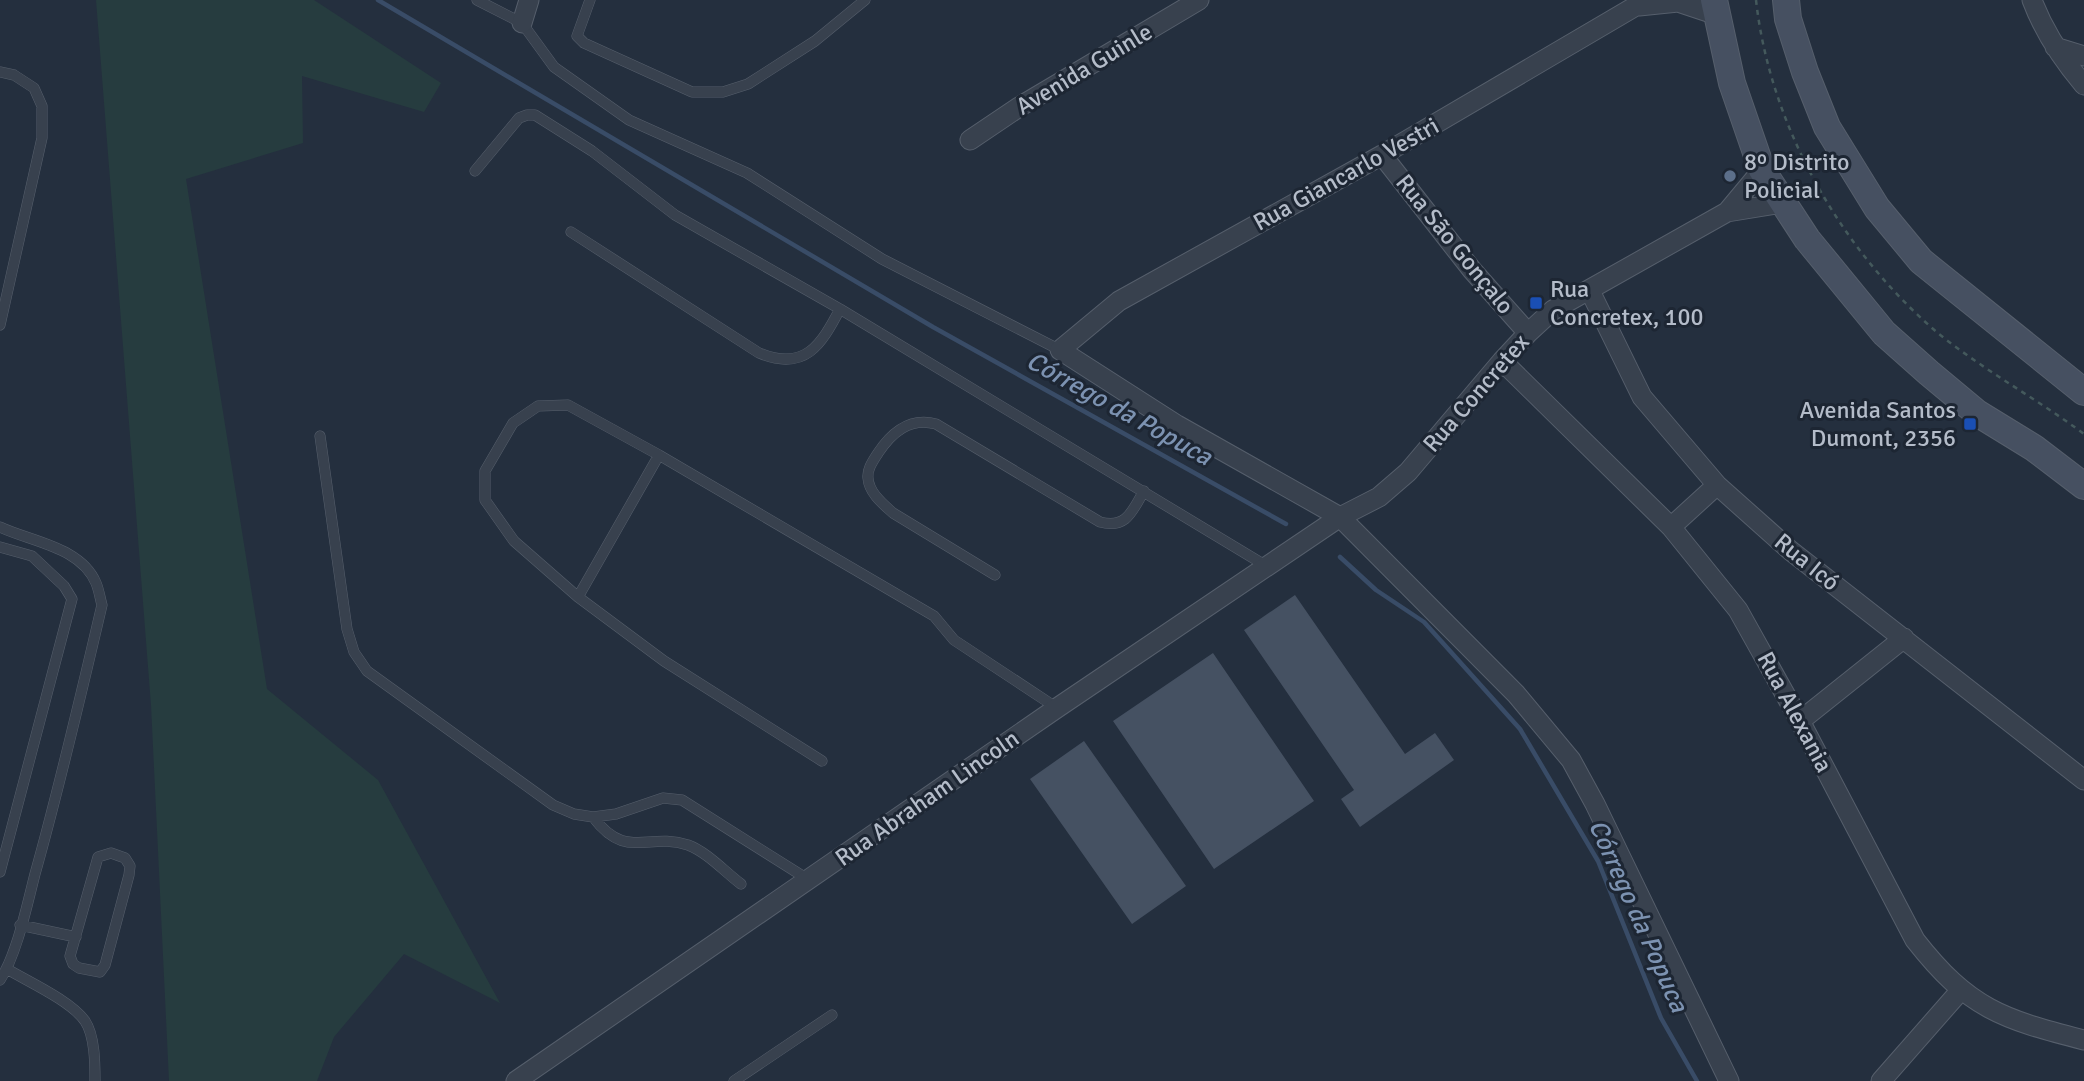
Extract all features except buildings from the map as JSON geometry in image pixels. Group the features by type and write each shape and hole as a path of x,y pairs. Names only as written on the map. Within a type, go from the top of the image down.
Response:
{"main road":[{"path":"1786,0 1788,19 1827,127 1877,208 1921,261 2084,392"},
{"path":"1715,8 1732,83 1762,170 1807,239 1884,333 1977,412 2034,448 2084,486"},
{"path":"2034,448 2084,473"}],"street":[{"path":"522,23 529,0"},
{"name":"Avenida Guinle","path":"970,140 1019,107 1199,0"},
{"path":"2032,0 2055,47 2084,85"},
{"name":"Rua Giancarlo Vestri","path":"1060,351 1119,301 1382,155 1643,3 1678,2 1715,8"},
{"path":"2055,47 2084,56"},
{"name":"Rua São Gonçalo","path":"1382,155 1472,270 1528,333"},
{"name":"Rua Concretex","path":"1340,517 1380,497 1408,472 1502,362 1553,310 1727,212 1762,170"},
{"name":"Rua Concretex","path":"1727,212 1783,203"},
{"name":"Rua Icó","path":"1590,291 1643,397 1717,485 1791,551 2084,780"},
{"path":"1060,351 1177,425 1340,517 1516,694 1571,760 1595,804 1729,1081"},
{"name":"Rua Alexania","path":"1502,362 1671,527 1738,610 1800,721 1915,940 1936,967 1977,1003 2006,1018 2084,1040"},
{"path":"1671,527 1717,485"},
{"name":"Rua Abraham Lincoln","path":"516,1081 1057,708 1340,517"},
{"path":"1800,721 1904,638"},
{"path":"1881,1081 1960,990"}],"lane":[{"path":"477,0 522,23 554,67 629,120 747,173 882,259 1060,351"},
{"path":"590,0 578,36 584,43 692,92 723,92 748,84 815,41 865,0"},
{"path":"0,72 15,75 34,88 43,106 42,138 0,325"},
{"path":"475,172 519,118 535,115 592,151 675,215 840,309 1268,567"},
{"path":"571,232 759,353 773,358 788,359 815,349 840,309"},
{"path":"822,761 664,661 578,597 514,541 485,500 485,471 513,422 538,406 568,405 934,616 954,640 1057,708"},
{"path":"995,575 893,513 878,500 867,477 870,466 897,430 910,423 923,421 936,424 1100,522 1111,525 1121,523 1129,516 1144,491"},
{"path":"320,436 347,629 354,652 367,671 553,805 574,814 593,817 616,814 663,798 682,800 809,880"},
{"path":"578,597 659,456"},
{"path":"0,527 66,552 83,564 96,583 102,605 67,760 7,969 0,980"},
{"path":"0,547 32,556 64,586 72,599 0,872"},
{"path":"593,817 603,831 627,843 677,842 691,846 741,884"},
{"path":"111,853 125,858 130,866 129,875 105,965 100,972 85,970 73,964 70,956 76,937 98,857 111,853"},
{"path":"20,925 76,937"},
{"path":"7,969 61,999 85,1022 95,1055 95,1081"},
{"path":"734,1081 832,1015"}],"green space":[{"path":"96,0 314,0 441,83 424,112 302,76 303,143 186,179 267,689 378,780 500,1003 404,954 334,1037 317,1081 169,1081 151,705"}],"waterway":[{"path":"378,0 933,327 1286,524"},
{"name":"Córrego da Popuca","path":"1340,557 1376,590 1424,622 1520,729 1598,861 1661,1018 1697,1081"}],"place":[{"name":"8º Distrito Policial","path":"1730,176"},
{"name":"Rua Concretex, 100","path":"1536,303"},
{"name":"Avenida Santos Dumont, 2356","path":"1970,424"}]}
